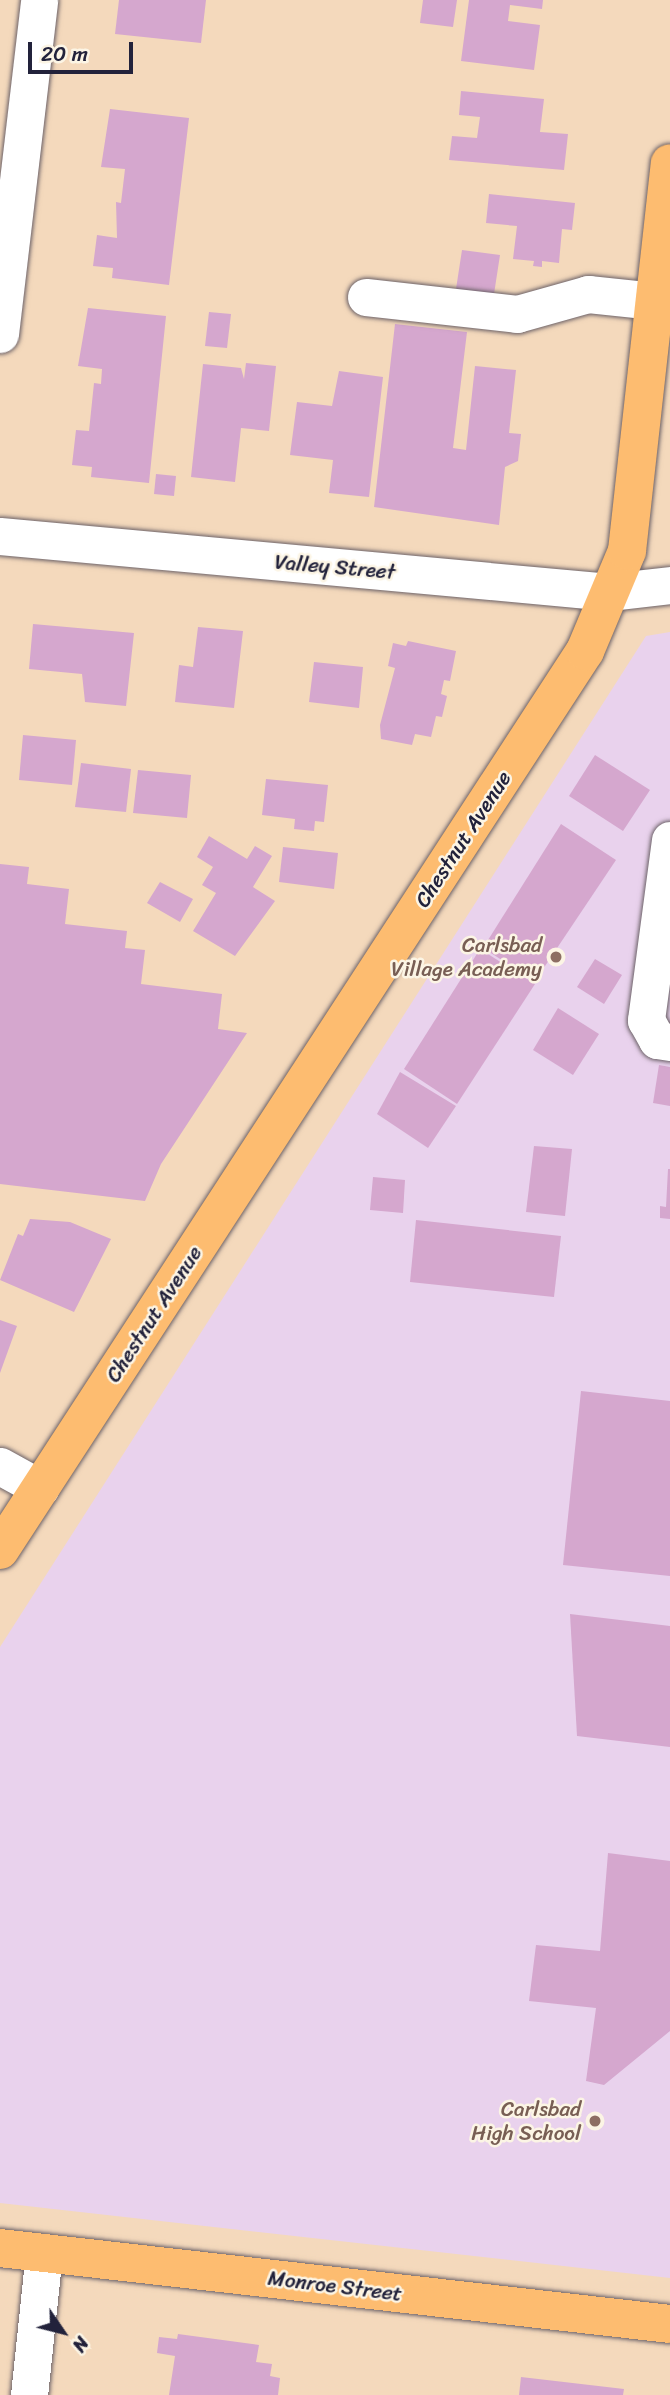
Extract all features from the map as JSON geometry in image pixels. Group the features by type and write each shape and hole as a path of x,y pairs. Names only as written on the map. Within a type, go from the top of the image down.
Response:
{"main road":[{"name":"Chestnut Avenue","path":"0,1550 578,662 627,551 670,163"},
{"name":"Monroe Street","path":"0,2248 670,2324"}],"street":[{"path":"0,334 39,0"},
{"path":"366,297 517,314 588,295 655,301"},
{"name":"Valley Street","path":"0,536 609,592 670,585"},
{"path":"670,841 646,1020 657,1040 670,1042"},
{"path":"0,1466 40,1488"},
{"path":"29,2395 44,2253"}],"shaded area":[{"name":"Carlsbad High School","path":"670,632 670,2278 0,2203 0,1647 646,636"}],"building":[{"path":"119,0 206,0 201,43 115,34"},
{"path":"423,0 457,0 453,27 420,23"},
{"path":"469,0 543,0 542,9 510,5 508,21 540,25 534,70 461,61"},
{"path":"461,91 544,99 540,132 568,134 564,170 449,160 452,136 477,138 480,117 459,115"},
{"path":"110,109 189,118 169,285 112,278 113,268 93,266 97,235 117,238 116,202 121,203 125,169 101,167"},
{"path":"489,194 575,203 572,230 562,229 559,263 542,261 542,267 533,266 534,261 513,259 517,226 486,223"},
{"path":"462,250 500,255 494,294 456,289"},
{"path":"88,308 166,316 149,483 91,477 92,467 72,465 76,430 89,431 94,383 101,384 102,369 78,366"},
{"path":"209,312 231,314 227,348 205,346"},
{"path":"395,324 467,332 453,448 466,450 475,366 516,370 509,433 521,434 518,461 505,467 499,525 374,507"},
{"path":"246,363 276,366 269,431 241,428 235,482 191,477 203,364 241,368 244,379"},
{"path":"339,371 383,377 369,497 329,493 333,460 290,455 297,402 332,406"},
{"path":"156,474 176,476 174,496 154,494"},
{"path":"33,624 134,633 126,706 85,702 82,674 29,669"},
{"path":"198,627 243,631 234,708 175,702 179,665 193,667"},
{"path":"408,641 456,651 450,681 444,680 441,694 447,696 442,717 436,716 431,737 415,734 412,745 381,739 380,725 395,668 388,666 393,643 406,646"},
{"path":"314,662 363,667 359,708 309,702"},
{"path":"23,735 76,740 72,785 19,780"},
{"path":"595,755 650,790 623,831 569,796"},
{"path":"81,763 131,769 126,812 75,807"},
{"path":"138,770 191,775 187,818 133,813"},
{"path":"266,779 328,785 324,822 315,821 314,831 294,829 295,819 262,815"},
{"path":"561,824 616,860 535,981 483,948"},
{"path":"209,836 247,859 255,846 272,856 253,887 275,901 235,956 193,931 216,893 202,885 213,867 197,857"},
{"path":"283,847 338,853 334,889 279,882"},
{"path":"0,864 29,867 27,884 69,889 65,924 127,931 125,948 145,950 141,984 222,994 218,1029 247,1033 161,1164 145,1201 0,1184"},
{"path":"160,882 193,899 180,922 147,903"},
{"path":"480,949 535,984 457,1104 404,1069"},
{"path":"595,959 622,975 604,1004 577,987"},
{"path":"558,1008 599,1034 573,1075 533,1050"},
{"path":"659,1065 670,1067 670,1106 653,1103"},
{"path":"400,1072 456,1106 428,1148 377,1114"},
{"path":"534,1146 572,1149 565,1216 526,1212"},
{"path":"668,1169 670,1219 660,1218 660,1206 666,1207"},
{"path":"373,1177 405,1180 403,1213 370,1210"},
{"path":"30,1219 70,1222 111,1239 74,1312 0,1280 18,1234 23,1236"},
{"path":"416,1220 561,1236 554,1297 410,1282"},
{"path":"0,1320 17,1326 0,1373"},
{"path":"581,1391 670,1401 670,1576 563,1565"},
{"path":"570,1614 670,1626 670,1747 577,1736"},
{"path":"608,1853 670,1861 670,2031 604,2085 586,2081 596,2008 529,2001 536,1945 600,1951"},
{"path":"178,2334 259,2345 256,2362 272,2364 270,2376 280,2378 278,2395 169,2395 175,2356 157,2353 159,2337 177,2339"},
{"path":"521,2377 624,2389 623,2395 519,2395"}],"place":[{"name":"Carlsbad Village Academy","path":"556,957"},
{"name":"Carlsbad High School","path":"595,2121"}]}
